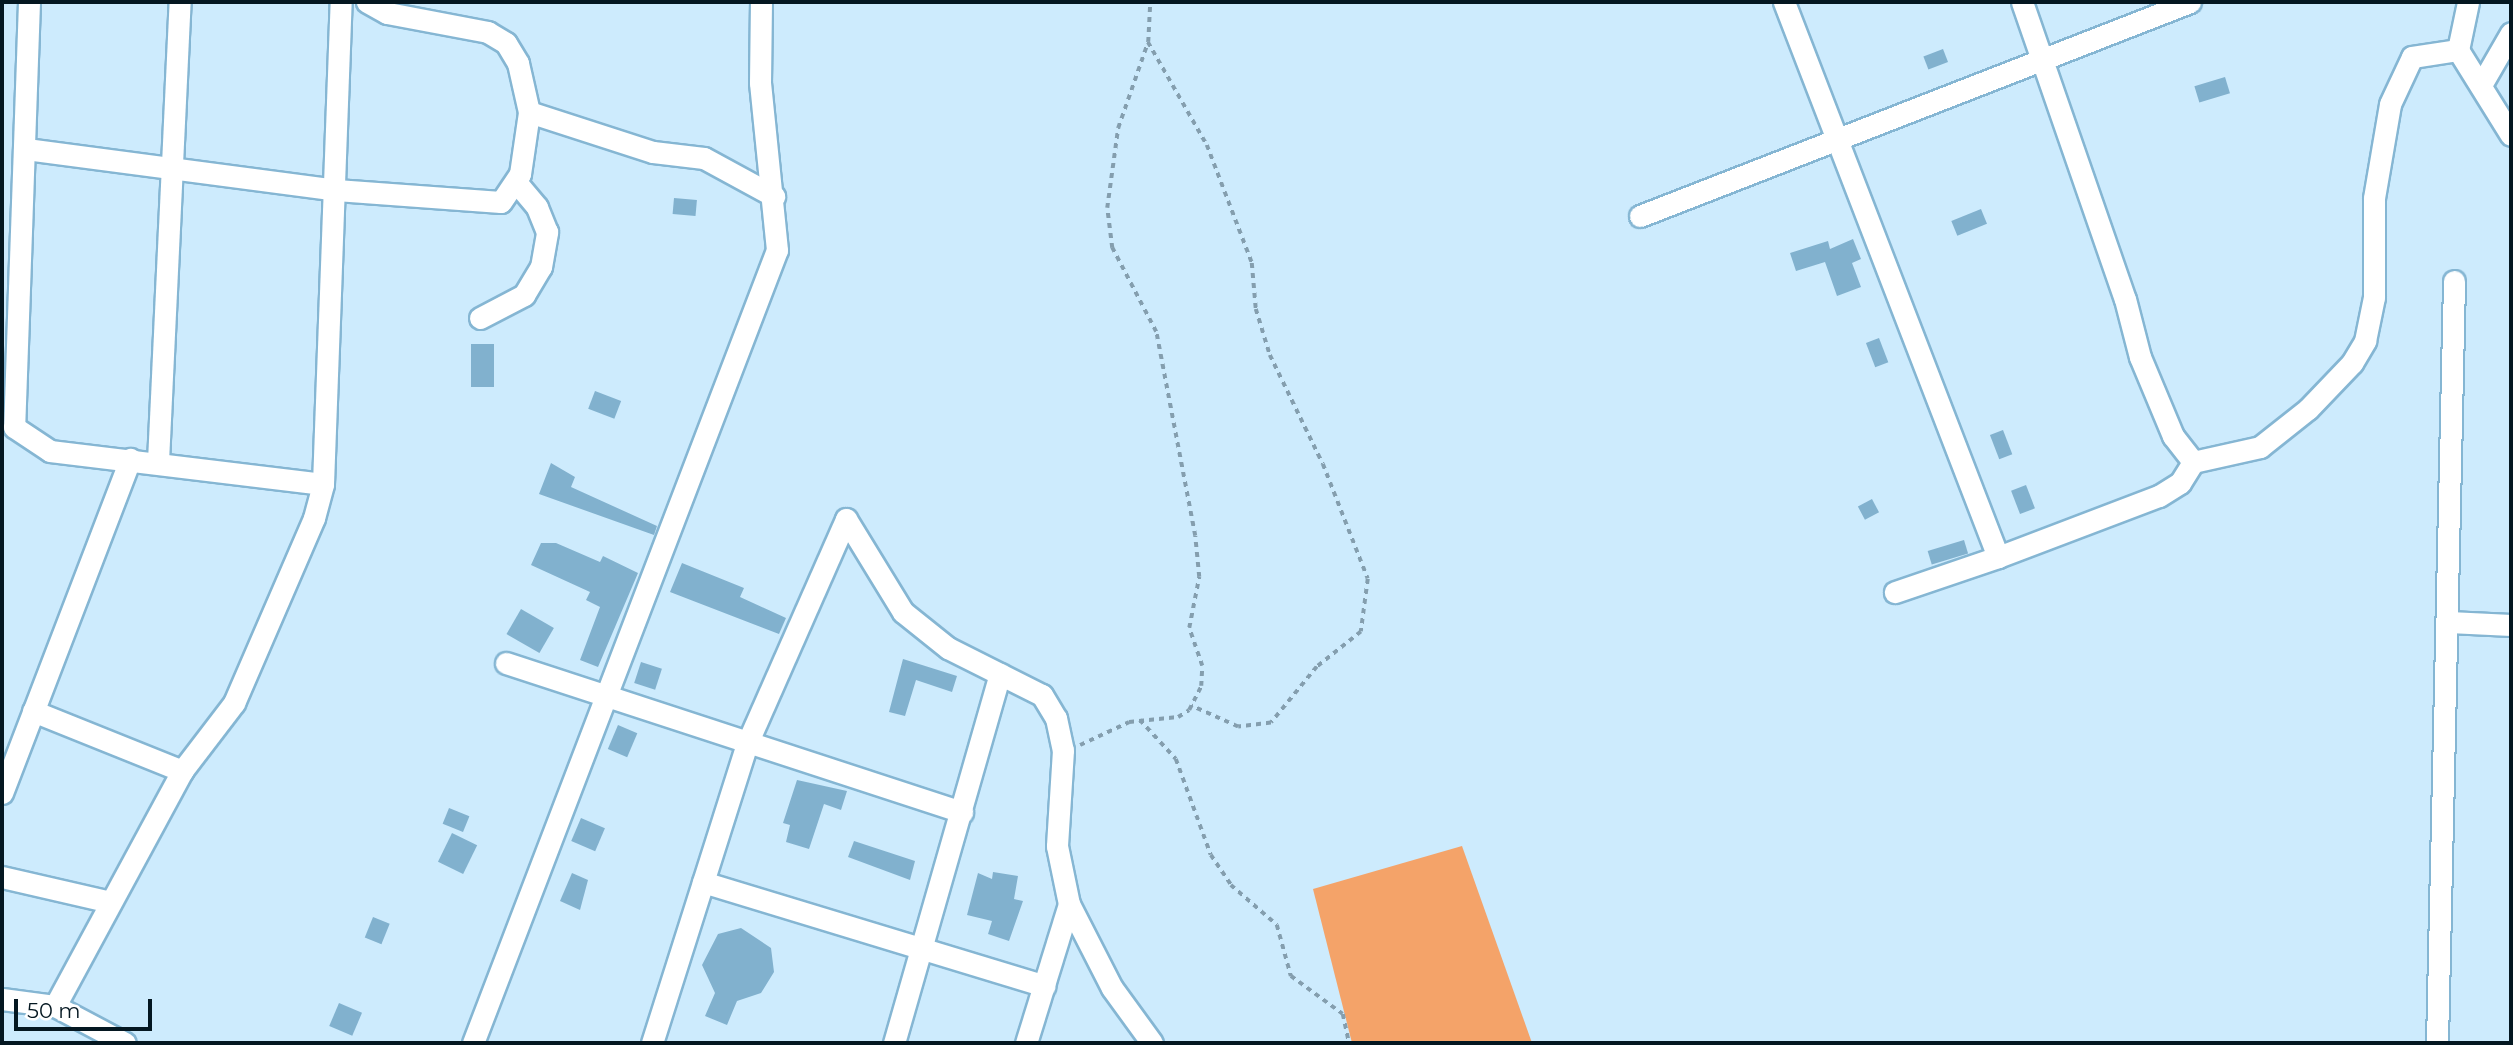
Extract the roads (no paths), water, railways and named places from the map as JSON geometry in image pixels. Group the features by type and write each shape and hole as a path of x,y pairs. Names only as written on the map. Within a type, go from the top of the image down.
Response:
{"street":[{"path":"29,2 26,149 14,427 50,451 158,461 323,484"},
{"path":"158,461 180,2"},
{"path":"55,1006 183,771 234,703 314,518 323,484 341,2"},
{"path":"26,149 336,190 501,202 516,182 529,112 518,63 506,43 488,32 387,13 367,2"},
{"path":"472,1043 777,250 774,196 761,83 761,2"},
{"path":"1784,2 1998,557"},
{"path":"2022,2 2125,299 2140,357 2173,436 2193,461"},
{"path":"1640,216 2190,2"},
{"path":"2468,2 2458,50 2511,135"},
{"path":"2481,85 2511,33"},
{"path":"1895,593 2080,531 2159,496 2180,483 2193,461 2260,447 2308,409 2352,363 2372,320 2374,198 2390,104 2412,57 2458,50"},
{"path":"529,112 653,152 704,158 774,196"},
{"path":"480,318 524,295 541,267 547,232 537,207 516,182"},
{"path":"2437,1043 2449,622 2454,281"},
{"path":"2,793 131,459"},
{"path":"652,1043 746,746 846,519 903,612 948,648 1042,695 1061,740 1057,846 1069,904 1112,988 1152,1043"},
{"path":"2449,622 2511,625"},
{"path":"506,663 746,746 962,813"},
{"path":"894,1043 924,950 1000,674"},
{"path":"33,711 183,771"},
{"path":"2,877 110,902"},
{"path":"703,882 1045,986"},
{"path":"1027,1043 1069,904"},
{"path":"2,999 55,1006 125,1043"}]}
